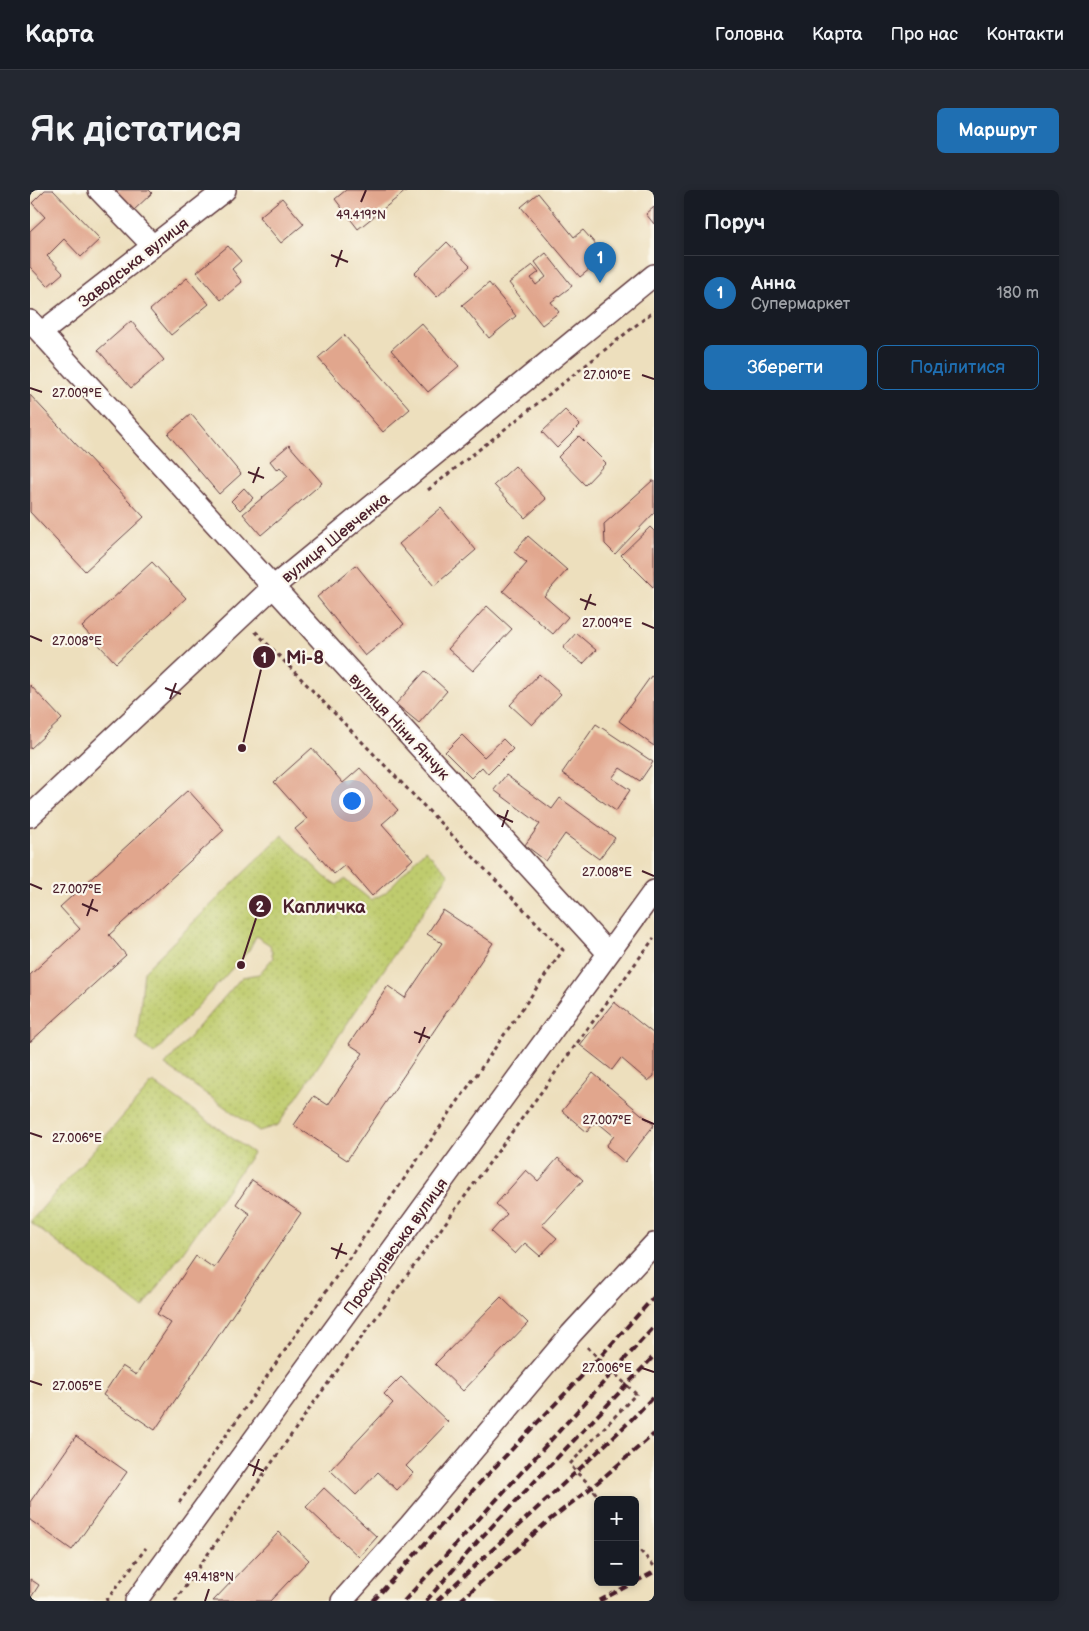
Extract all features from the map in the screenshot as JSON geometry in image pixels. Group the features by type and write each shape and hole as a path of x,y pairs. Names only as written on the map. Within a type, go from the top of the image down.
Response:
{"street":[{"path":"99,190 153,246"},
{"name":"Заводська вулиця","path":"35,327 153,246 225,190"},
{"name":"вулиця Шевченка","path":"30,816 273,587 654,275"},
{"name":"вулиця Ніни Янчук","path":"35,327 608,953"},
{"name":"Проскурівська вулиця","path":"136,1601 654,891"},
{"path":"342,1601 410,1526 571,1334 654,1244"}],"path":[{"path":"427,491 654,311"},
{"path":"174,1510 563,950 254,629 231,627"},
{"path":"175,1601 314,1400 654,938"},
{"path":"571,1334 636,1394 570,1464 597,1496"},
{"path":"106,1601 151,1541"},
{"path":"639,1550 654,1566"}],"green space":[{"path":"282,835 325,877 337,885 344,879 371,900 385,893 425,850 449,874 278,1125 259,1131 165,1065 242,977 259,974 273,958 270,945 256,936 249,950 154,1054 137,1040 144,971"},
{"path":"153,1082 253,1153 143,1308 30,1222"}],"building":[{"path":"45,190 53,190 100,239 81,257 64,239 47,256 63,273 48,286 30,267 30,231 45,217 32,203"},
{"path":"115,190 149,190 152,193 133,211"},
{"path":"346,190 407,190 358,229 335,199"},
{"path":"538,193 574,237 583,230 606,256 580,277 521,207"},
{"path":"282,198 304,224 281,243 259,217"},
{"path":"654,207 654,224 646,214"},
{"path":"447,242 470,266 437,297 415,273"},
{"path":"228,246 241,261 232,269 242,282 221,300 197,272"},
{"path":"546,253 572,286 551,302 559,312 542,325 509,283 533,265 539,272 531,278 536,285 546,277 535,262"},
{"path":"187,278 209,304 171,335 150,310"},
{"path":"489,283 516,316 489,338 462,305"},
{"path":"131,321 164,360 131,388 98,350"},
{"path":"421,323 459,366 428,392 391,350"},
{"path":"344,335 410,409 383,432 318,358"},
{"path":"30,395 144,517 85,571 30,512"},
{"path":"565,410 580,425 557,448 542,432"},
{"path":"191,414 241,474 219,494 168,434"},
{"path":"579,436 606,463 585,485 558,457"},
{"path":"289,445 322,483 261,535 243,514 288,476 280,467 277,470 270,461"},
{"path":"515,466 546,499 525,518 494,485"},
{"path":"654,481 654,513 615,554 605,544 604,524"},
{"path":"244,488 253,498 240,510 231,501"},
{"path":"441,508 476,550 434,586 399,544"},
{"path":"650,527 654,531 654,588 621,555"},
{"path":"528,536 567,570 544,596 568,617 553,634 503,591 527,563 514,552"},
{"path":"152,562 186,598 116,663 82,627"},
{"path":"356,565 404,624 365,656 317,597"},
{"path":"487,606 512,629 473,671 448,649"},
{"path":"576,633 596,650 583,664 563,648"},
{"path":"425,671 447,691 419,723 396,704"},
{"path":"539,674 561,694 532,725 510,705"},
{"path":"651,676 654,678 654,746 619,721"},
{"path":"30,685 62,719 30,749"},
{"path":"596,724 653,762 640,781 620,768 612,778 630,790 616,811 562,773"},
{"path":"462,735 484,757 503,739 513,749 488,774 482,767 471,778 445,752"},
{"path":"312,748 343,783 360,768 398,810 382,824 413,859 372,896 345,865 334,874 295,829 307,819 274,782"},
{"path":"506,775 552,809 560,798 615,838 599,859 565,834 546,861 525,845 540,824 494,790"},
{"path":"188,790 224,830 109,935 126,955 30,1042 30,975 80,929 60,907"},
{"path":"443,910 493,943 347,1160 294,1125 314,1096 328,1105 363,1053 349,1044 388,986 405,998 442,943 427,934"},
{"path":"614,1002 654,1034 654,1076 648,1081 621,1058 612,1070 580,1045"},
{"path":"593,1073 654,1125 625,1162 606,1146 614,1136 596,1121 587,1132 562,1111"},
{"path":"558,1158 583,1180 542,1225 557,1238 540,1256 525,1243 515,1254 491,1232 507,1214 496,1204 526,1170 538,1181"},
{"path":"252,1180 301,1213 155,1430 103,1395 122,1366 136,1375 171,1323 157,1314 196,1256 214,1268 250,1214 236,1204"},
{"path":"501,1297 528,1323 463,1391 435,1364"},
{"path":"401,1377 448,1422 406,1466 413,1473 397,1490 378,1472 356,1495 330,1470 393,1403 384,1394"},
{"path":"76,1436 127,1472 72,1550 30,1520 30,1502"},
{"path":"324,1488 377,1537 359,1557 306,1507"},
{"path":"279,1532 309,1560 270,1601 213,1601"},
{"path":"30,1579 39,1585 30,1599"}],"railway":[{"path":"373,1601 474,1489 599,1358 654,1297"},
{"path":"404,1601 654,1327"},
{"path":"426,1601 480,1539 654,1356"},
{"path":"437,1601 589,1460 654,1396"},
{"path":"460,1601 548,1521 591,1488 654,1434"},
{"path":"639,1580 654,1572"},
{"path":"599,1601 627,1586"}],"place":[{"name":"Анна","path":"600,283"},
{"name":"Mi-8","path":"242,748"},
{"name":"Капличка","path":"241,965"}]}
